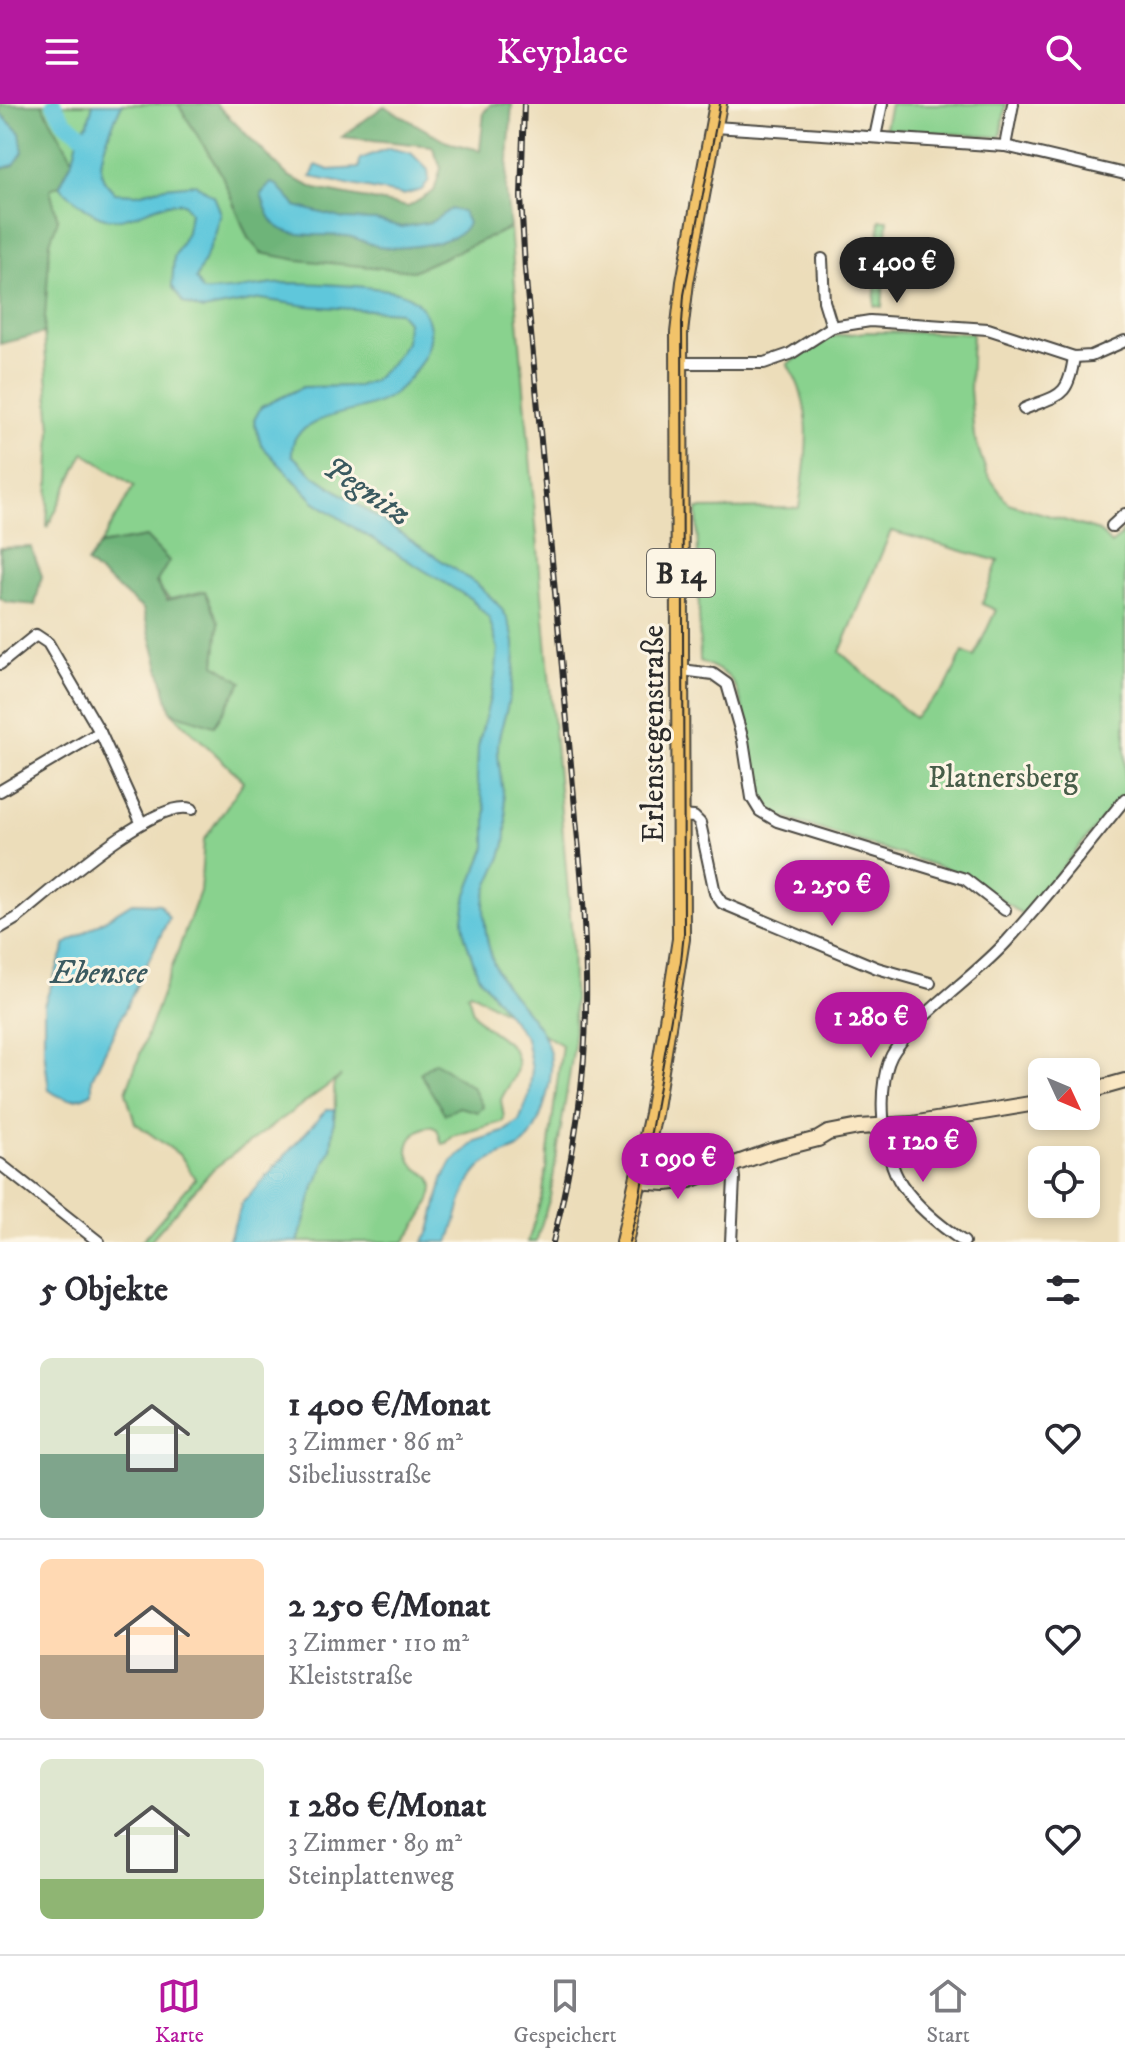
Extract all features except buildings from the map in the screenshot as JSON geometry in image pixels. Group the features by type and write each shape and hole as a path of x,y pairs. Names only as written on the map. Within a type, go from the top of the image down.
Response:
{"main road":[{"name":"Erlenstegenstraße","path":"718,104 719,128"},
{"name":"Erlenstegenstraße","path":"631,1238 647,1173 680,958 686,670 684,291 719,128 729,104"}],"street":[{"path":"875,137 882,104"},
{"path":"1005,146 1013,104"},
{"path":"719,128 1005,146 1125,174"},
{"path":"822,259 824,301 832,327"},
{"path":"683,363 745,365 773,361 832,327 870,321 972,326 1005,333 1074,357 1091,356 1125,341"},
{"path":"1024,409 1063,392 1071,381 1074,357"},
{"path":"1112,526 1125,514"},
{"path":"0,664 36,635 48,643 100,732 141,822"},
{"path":"686,670 716,676 730,690 743,740 752,798 760,811 777,821 965,879 1005,910"},
{"path":"0,791 100,732"},
{"path":"964,1242 948,1231 900,1183 894,1170 884,1127 883,1084 890,1058 924,1017 1007,942 1125,799"},
{"path":"0,928 141,822 187,807 192,809"},
{"path":"684,816 700,823 715,893 722,903 877,968 930,983"},
{"path":"1100,1088 1125,1081"},
{"path":"647,1173 701,1173 818,1139 829,1141 861,1137 884,1127 1028,1104"},
{"path":"0,1164 99,1242"},
{"path":"731,1242 732,1164"}],"green space":[{"path":"0,104 42,104 73,159 60,185 50,189 58,220 50,242 44,333 0,344 0,169 14,165 20,133 0,113"},
{"path":"14,104 178,104 221,173 248,238 413,271 510,228 572,938 574,1046 550,1197 536,1242 528,1242 543,1192 562,1045 470,992 467,994 478,1020 515,1052 515,1076 501,1100 504,1118 502,1122 453,1136 442,1144 437,1129 430,1126 414,1135 408,1151 410,1158 430,1178 433,1186 427,1207 404,1242 298,1242 314,1187 331,1149 334,1083 341,1076 213,1169 149,1242 141,1242 195,1179 181,1156 135,1123 126,1092 200,891 204,840 244,781 171,712 214,725 219,623 165,595 155,574 146,537 100,545 134,486 84,453 47,528 51,430 44,333 12,190"},
{"path":"178,104 216,104 288,176 316,189 408,207 434,191 441,168 432,146 342,137 384,106 447,142 480,150 484,112 491,104 512,104 506,190 510,228 413,271 298,260 261,253 248,238 221,173"},
{"path":"890,104 1006,104 1001,135 998,137 888,129 885,127"},
{"path":"880,220 888,220 882,307 874,306"},
{"name":"Platnersberg","path":"865,332 972,333 970,389 974,436 987,474 1008,503 1099,531 1111,544 1121,536 1125,523 1125,792 1023,915 966,875 772,814 755,786 744,713 732,681 700,661 697,509 799,508 806,452 806,416 803,398 787,364 830,337","holes":["891,531 998,561 982,604 996,610 974,657 963,652 946,687 914,718 840,652"]},
{"path":"146,537 169,561 156,583 167,600 205,591 219,623 215,664 242,682 214,726 171,712 143,609 87,563 100,545"},
{"path":"31,547 42,576 35,605 6,602 0,598 0,548"},
{"path":"435,1062 473,1088 483,1107 478,1112 459,1107 445,1114 420,1073"}],"water":[{"path":"93,104 122,104 101,161 103,178 115,193 137,194 195,184 214,196 221,213 196,279 202,291 288,283 380,289 411,297 426,314 430,329 427,351 402,386 375,404 333,415 304,429 294,440 292,455 312,474 478,585 500,607 512,631 514,671 498,747 505,807 505,843 485,898 485,924 496,969 541,1031 547,1043 551,1070 542,1112 532,1133 520,1147 487,1162 472,1177 449,1242 423,1242 430,1231 443,1179 452,1162 476,1141 503,1132 519,1121 529,1096 532,1069 526,1038 478,975 465,937 463,919 467,894 486,847 486,810 477,780 478,747 495,677 498,649 489,618 471,599 314,501 261,445 254,420 261,407 303,387 358,386 374,380 392,363 406,342 407,321 399,312 307,306 261,299 203,310 183,303 172,286 174,257 187,232 190,213 184,203 157,207 122,219 110,219 83,206 60,185 73,159 80,132 88,123"},
{"path":"0,113 20,133 23,152 14,165 0,169"},
{"path":"389,148 411,153 428,170 429,180 422,190 403,195 311,177 316,165 329,170 359,168 360,159"},
{"path":"271,183 277,185 296,206 344,219 375,220 402,227 431,222 451,209 463,212 468,223 463,230 443,241 402,247 381,247 351,237 293,233 278,227 268,212 261,194"},
{"name":"Ebensee","path":"132,903 160,904 169,918 92,1078 92,1093 75,1099 60,1096 49,1090 44,1051 44,1005 66,944"},
{"path":"327,1109 335,1109 331,1149 314,1188 298,1242 228,1242 242,1203"}],"waterway":[{"path":"54,104 64,121 89,140"}],"tram line":[{"path":"629,1242 639,1200 684,933 682,323 684,295 720,104"}],"railway":[{"path":"524,104 521,197 525,269 582,883 586,959 581,1095 553,1242"}],"water label":[{"name":"Pegnitz","path":"368,490"}]}
